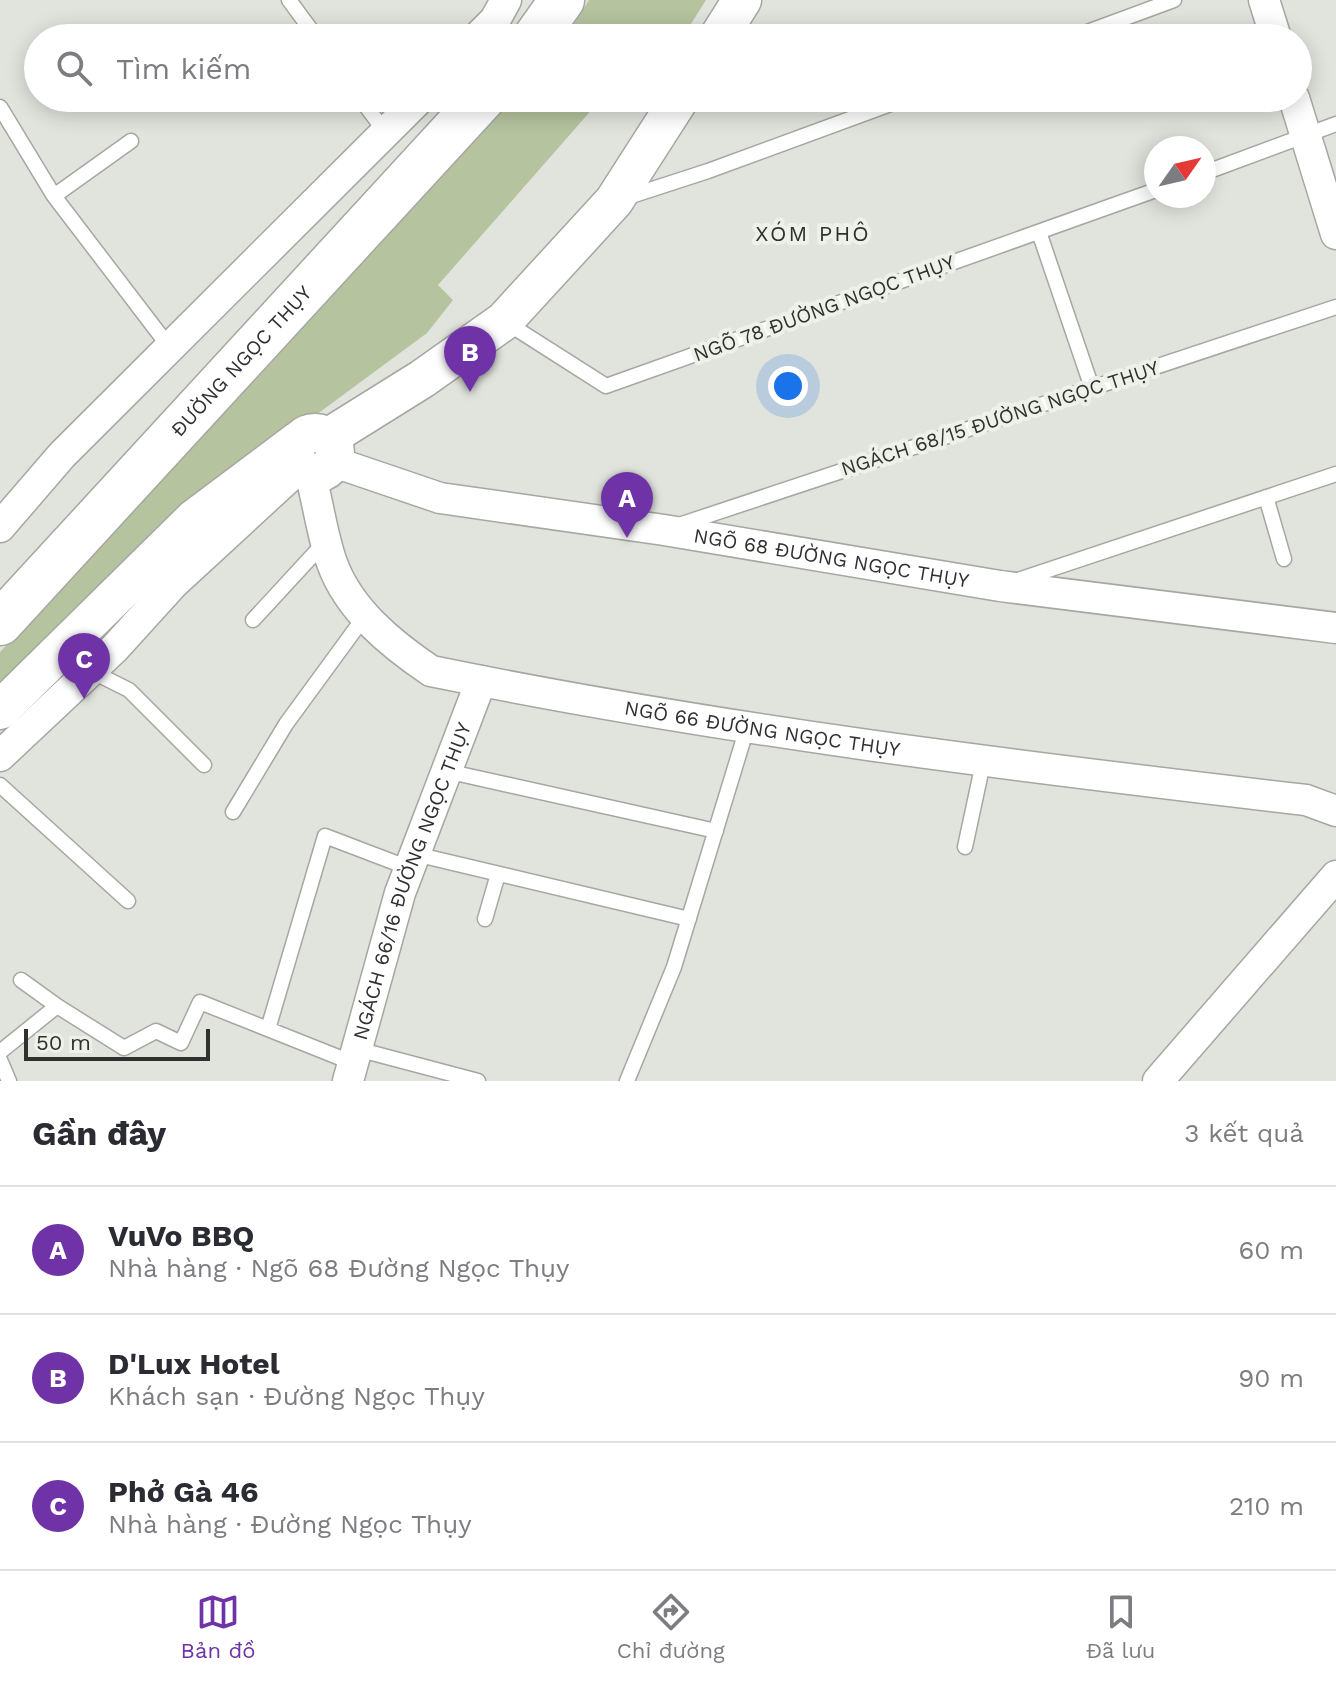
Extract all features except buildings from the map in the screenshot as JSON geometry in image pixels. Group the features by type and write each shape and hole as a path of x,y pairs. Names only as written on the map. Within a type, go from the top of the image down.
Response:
{"main road":[{"path":"545,24 562,0"},
{"name":"ĐƯỜNG NGỌC THỤY","path":"7,609 470,112"}],"street":[{"path":"491,24 506,0"},
{"path":"727,24 742,0"},
{"path":"1264,0 1272,24"},
{"path":"0,527 62,455 406,112"},
{"path":"0,756 91,671 174,583 314,456 504,321 614,201 671,112"},
{"path":"1299,112 1336,234"},
{"path":"0,710 194,519 314,456"},
{"name":"NGÕ 68 ĐƯỜNG NGỌC THỤY","path":"314,456 440,498 664,530 1000,586 1336,628"},
{"name":"NGÕ 66 ĐƯỜNG NGỌC THỤY","path":"314,456 332,564 365,616 396,647 431,671 747,728 983,763 1306,800 1336,811"},
{"name":"NGÁCH 66/16 ĐƯỜNG NGỌC THỤY","path":"353,1064 412,861 481,681"},
{"path":"1158,1081 1336,876"}],"lane":[{"path":"289,0 307,24"},
{"path":"1109,24 1174,0"},
{"path":"0,107 54,196 170,348"},
{"path":"370,112 386,133"},
{"path":"614,201 708,171 869,112"},
{"path":"1216,169 1336,124"},
{"path":"54,196 131,141"},
{"name":"NGÕ 78 ĐƯỜNG NGỌC THỤY","path":"504,321 606,386 1144,194"},
{"path":"1039,232 1092,388"},
{"name":"NGÁCH 68/15 ĐƯỜNG NGỌC THỤY","path":"664,530 1336,307"},
{"path":"1000,586 1336,474"},
{"path":"1266,497 1284,559"},
{"path":"253,620 327,539"},
{"path":"233,812 286,724 365,616"},
{"path":"91,671 129,690 204,765"},
{"path":"627,1081 674,967 747,728"},
{"path":"965,847 983,763"},
{"path":"446,771 716,831"},
{"path":"0,785 128,901"},
{"path":"268,1029 325,836 412,861 498,874 689,919"},
{"path":"485,919 498,874"},
{"path":"21,980 124,1048 156,1031 181,1043 200,1002 353,1064 478,1081"},
{"path":"0,1052 57,1006"},
{"path":"0,1060 9,1081"}],"green space":[{"path":"589,0 706,0 691,24 574,24"},
{"path":"498,112 590,112 438,285 453,300 427,333 251,463 0,701 0,652"}],"place":[{"name":"D'Lux Hotel","path":"470,392"},
{"name":"VuVo BBQ","path":"627,538"},
{"name":"Phở Gà 46","path":"84,699"}],"district":[{"name":"XÓM PHÔ","path":"813,233"}]}
